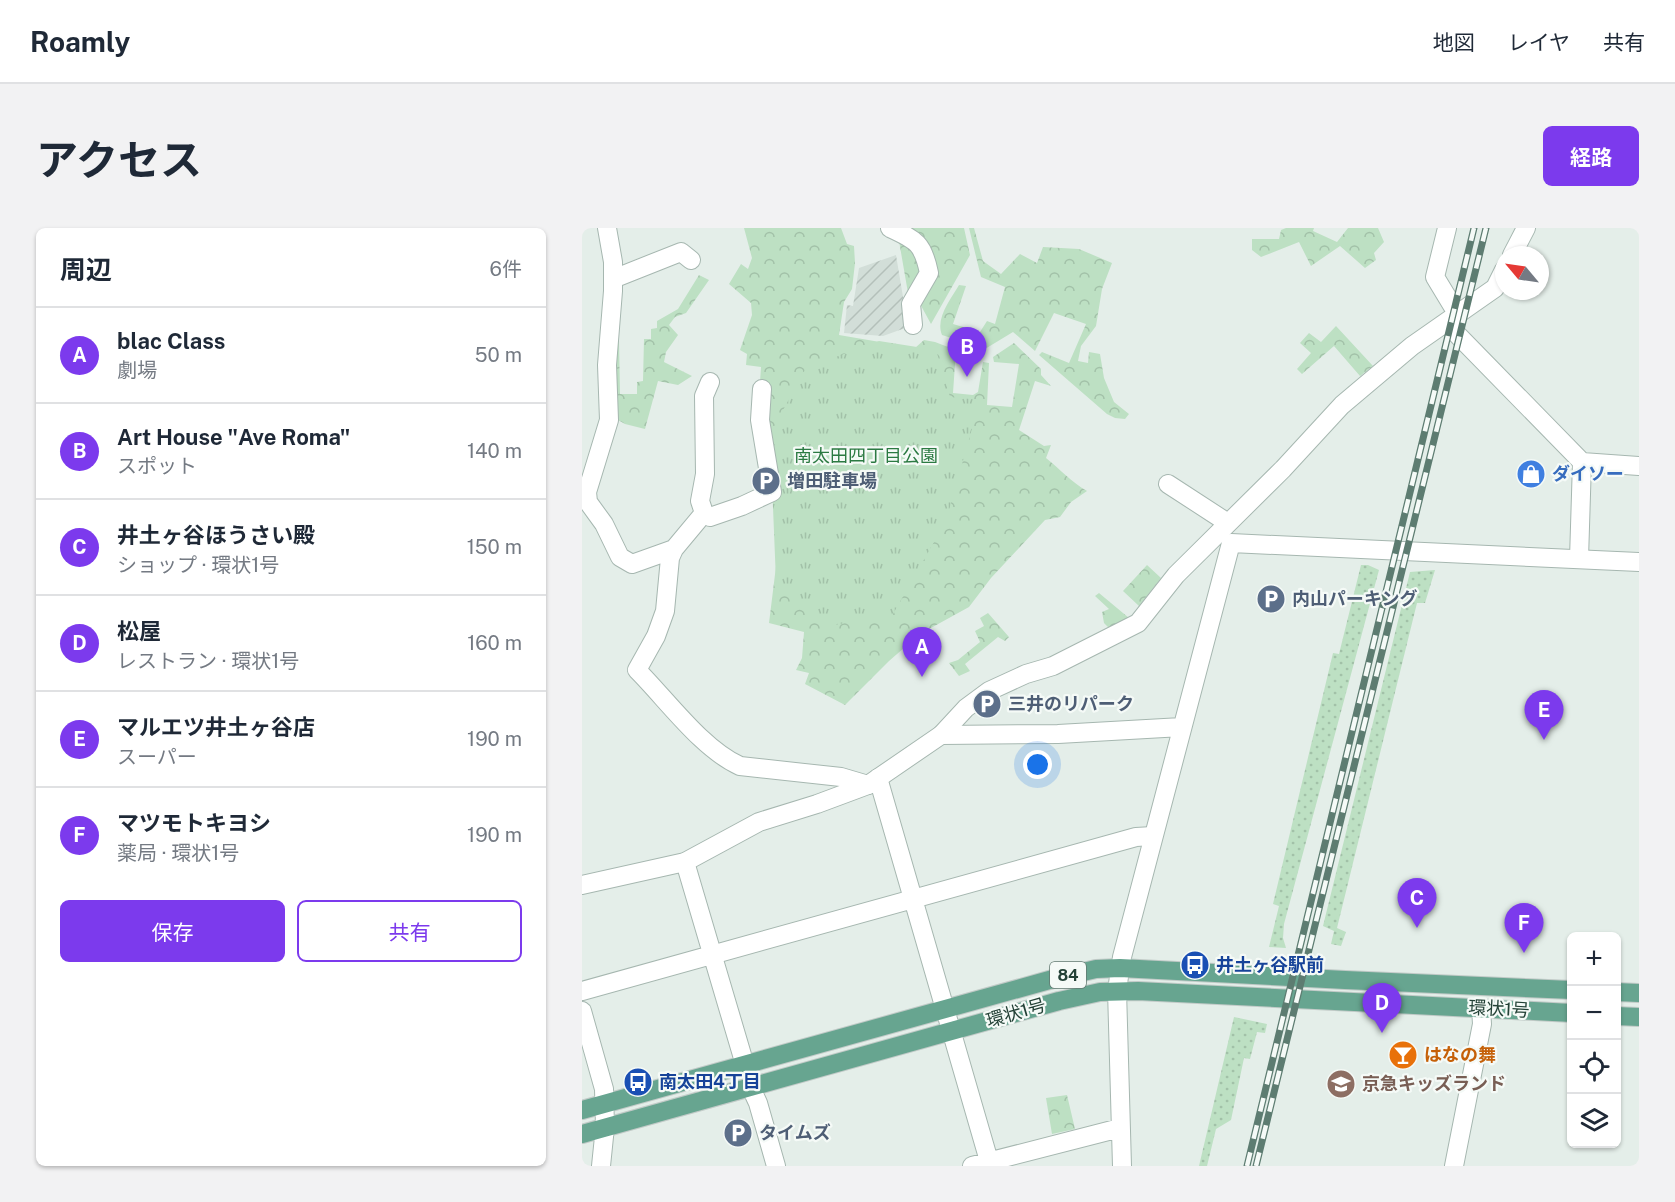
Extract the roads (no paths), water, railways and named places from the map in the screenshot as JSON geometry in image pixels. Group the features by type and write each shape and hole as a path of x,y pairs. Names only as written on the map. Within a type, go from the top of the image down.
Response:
{"main road":[{"name":"環状1号","path":"582,1110 945,1008 1096,969 1120,968 1567,990"},
{"name":"環状1号","path":"582,1134 1059,1001 1100,992 1117,990 1567,1013"},
{"path":"1621,992 1639,993"},
{"path":"1621,1016 1639,1017"}],"street":[{"path":"607,228 613,262 607,365 610,406 609,420 587,492 588,502 604,524 620,557 632,564 674,549"},
{"path":"890,228 914,239 925,256 929,273 911,304 913,325"},
{"path":"1447,228 1435,278 1452,319 1582,462 1639,466"},
{"path":"1517,246 1526,228"},
{"path":"613,279 681,252 691,260"},
{"path":"582,885 685,862 759,822 817,804 873,781 941,735 966,708 989,691 1026,674 1053,666 1138,624 1176,575 1227,532 1274,477 1342,405 1394,360 1495,288"},
{"path":"710,382 704,396 705,474 700,501 704,513 710,517 772,492 760,420 762,388"},
{"path":"1579,559 1582,462"},
{"path":"1168,484 1227,532 1639,562"},
{"path":"704,513 674,549 670,558 665,611 656,636 637,670 698,735 727,760 740,766 873,781"},
{"path":"1122,1166 1117,990 1120,968 1182,727 1227,532"},
{"path":"941,735 1058,734 1182,727"},
{"path":"873,781 914,899 952,1032 981,1163 1120,1128"},
{"path":"582,991 1136,837 1153,836"},
{"path":"685,862 745,1065"},
{"path":"1454,1166 1482,1024 1481,1008"},
{"path":"582,1011 604,1089 605,1127 601,1166"},
{"path":"751,1088 758,1103 776,1166"}],"railway":[{"path":"1247,1166 1474,228"},
{"path":"1256,1166 1486,228"}],"place":[{"name":"Art House \"Ave Roma\"","path":"967,377"},
{"name":"ダイソー","path":"1531,474"},
{"name":"増田駐車場","path":"766,481"},
{"name":"内山パーキング","path":"1271,599"},
{"name":"blac Class","path":"922,677"},
{"name":"三井のリパーク","path":"987,704"},
{"name":"マルエツ井土ヶ谷店","path":"1544,740"},
{"name":"井土ヶ谷ほうさい殿","path":"1417,928"},
{"name":"マツモトキヨシ","path":"1524,953"},
{"name":"井土ヶ谷駅前","path":"1195,965"},
{"name":"松屋","path":"1382,1033"},
{"name":"はなの舞","path":"1403,1055"},
{"name":"南太田4丁目","path":"638,1082"},
{"name":"京急キッズランド","path":"1341,1084"},
{"name":"タイムズ","path":"738,1133"}],"park label":[{"name":"南太田四丁目公園","path":"866,456"}]}
